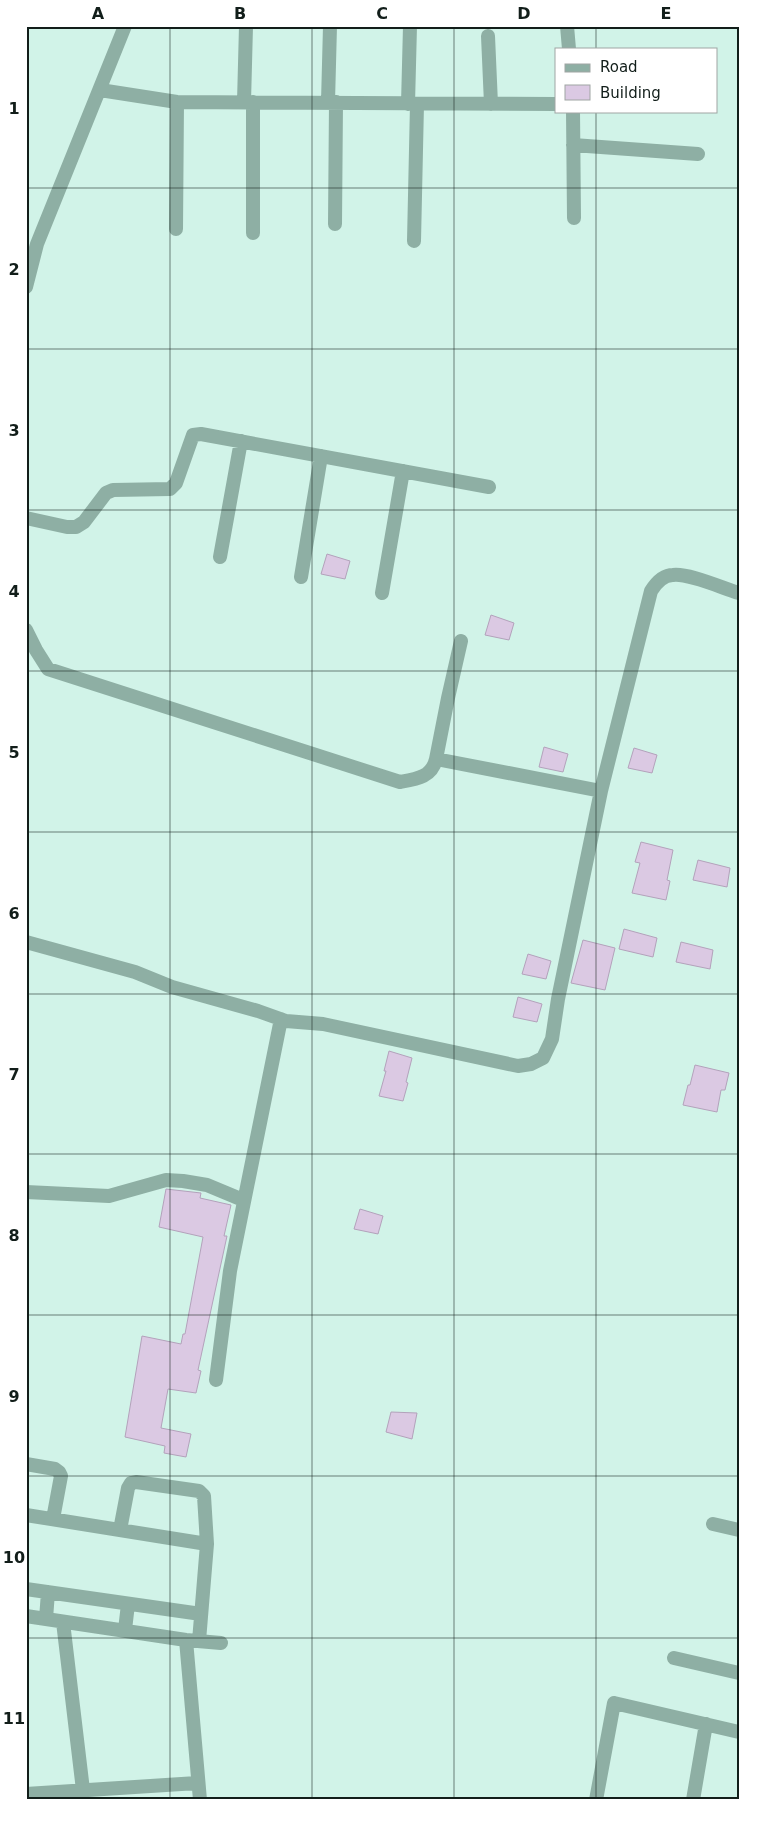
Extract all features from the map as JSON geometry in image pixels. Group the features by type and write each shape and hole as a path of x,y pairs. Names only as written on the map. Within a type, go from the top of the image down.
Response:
{"street":[{"path":"26,287 30,261 125,26"},
{"path":"246,26 253,233"},
{"path":"330,26 334,224"},
{"path":"410,26 414,241"},
{"path":"566,26 569,48"},
{"path":"488,36 490,104"},
{"path":"100,90 177,102 555,104"},
{"path":"176,229 177,102"},
{"path":"573,112 574,218"},
{"path":"573,144 698,154"},
{"path":"26,518 67,527 76,527 84,522 106,493 113,490 170,489 176,484 193,435 201,434 489,487"},
{"path":"220,557 241,441"},
{"path":"301,577 321,456"},
{"path":"382,593 403,471"},
{"path":"26,942 135,972 172,987 286,1021 323,1024 518,1066 531,1064 543,1058 552,1039 558,999 601,791 651,591 662,578 671,574 683,575 739,593"},
{"path":"26,630 48,669 400,782 414,780 427,774 434,768 462,641"},
{"path":"436,759 601,791"},
{"path":"216,1380 230,1271 281,1019"},
{"path":"26,1192 109,1196 166,1180 207,1186 244,1200"},
{"path":"26,1464 55,1469 59,1472 53,1519"},
{"path":"120,1530 128,1488 131,1483 136,1482 199,1491 204,1496 207,1544 202,1614 193,1640 197,1783 200,1800"},
{"path":"26,1515 207,1544"},
{"path":"714,1524 739,1530"},
{"path":"26,1589 202,1614"},
{"path":"46,1619 48,1592"},
{"path":"125,1630 128,1604"},
{"path":"26,1616 221,1643"},
{"path":"63,1622 83,1790"},
{"path":"674,1658 739,1674"},
{"path":"596,1800 614,1703 739,1732"},
{"path":"693,1800 706,1724"},
{"path":"26,1794 197,1783"}],"building":[{"path":"327,554 350,561 345,579 321,574"},
{"path":"491,615 514,623 509,640 485,635"},
{"path":"544,747 568,754 563,772 539,767"},
{"path":"634,748 657,755 652,773 628,768"},
{"path":"641,842 673,850 667,880 670,881 666,900 632,893 640,863 635,862"},
{"path":"698,860 730,868 727,887 693,880"},
{"path":"624,929 657,938 653,957 619,949"},
{"path":"583,940 615,948 605,990 571,983"},
{"path":"681,942 713,950 710,969 676,962"},
{"path":"528,954 551,961 546,979 522,974"},
{"path":"518,997 542,1004 537,1022 513,1017"},
{"path":"389,1051 412,1058 403,1101 379,1096"},
{"path":"695,1065 729,1073 725,1090 721,1090 717,1112 683,1105"},
{"path":"166,1189 201,1193 200,1198 231,1205 224,1236 227,1236 198,1370 201,1371 196,1393 168,1389 161,1428 191,1434 186,1457 164,1453 165,1446 125,1437 142,1336 181,1344 183,1334 185,1334 203,1237 159,1227"},
{"path":"360,1209 383,1216 378,1234 354,1229"},
{"path":"391,1412 417,1413 412,1439 386,1432"}]}
